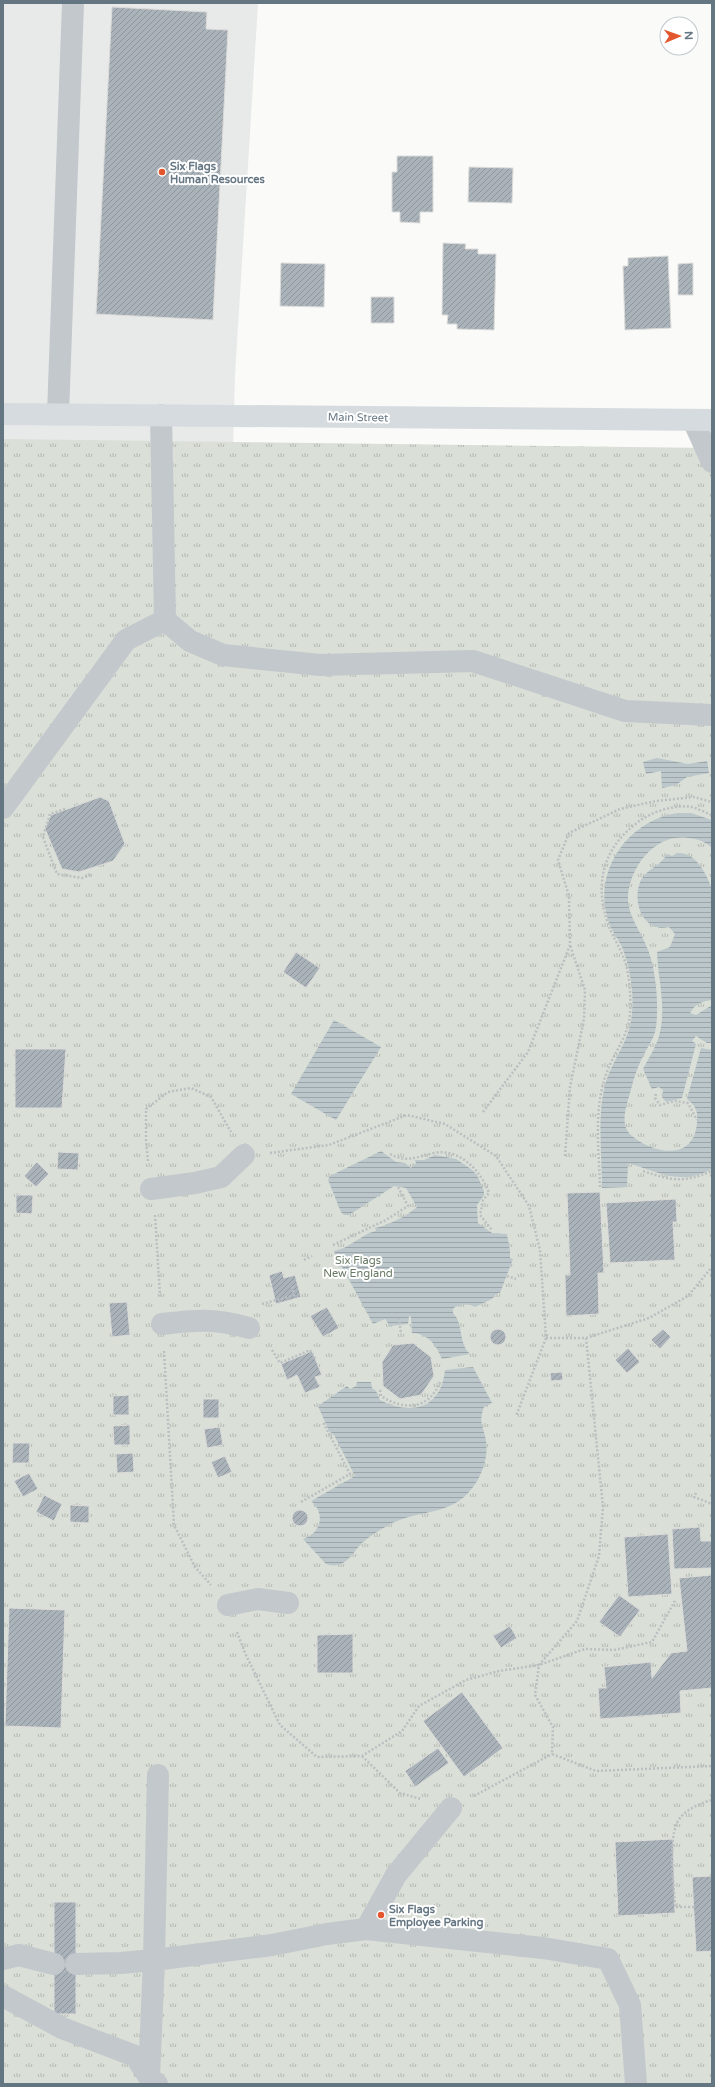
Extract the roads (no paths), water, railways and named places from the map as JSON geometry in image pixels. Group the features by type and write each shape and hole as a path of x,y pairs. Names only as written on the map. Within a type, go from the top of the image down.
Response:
{"main road":[{"name":"Main Street","path":"3,414 702,420"}],"lane":[{"path":"58,414 73,3"},
{"path":"161,415 165,620 190,641 223,655 320,665 473,661 625,711 712,715"},
{"path":"702,420 712,462"},
{"path":"3,808 126,640 165,620"},
{"path":"152,1189 195,1183 221,1177 244,1155"},
{"path":"162,1324 201,1320 225,1321 249,1328"},
{"path":"228,1605 258,1599 288,1603"},
{"path":"153,2080 158,1775"},
{"path":"366,1929 396,1875 451,1808"},
{"path":"76,1964 121,1964 272,1945 327,1934 366,1929 543,1948 608,1960 630,2005 636,2084"},
{"path":"3,1959 19,1955 54,1964"},
{"path":"3,1996 62,2028 135,2056 153,2080"}],"place":[{"name":"Six Flags Human Resources","path":"162,172"},
{"name":"Six Flags Employee Parking","path":"381,1915"}],"park label":[{"name":"Six Flags New England","path":"358,1266"}]}
